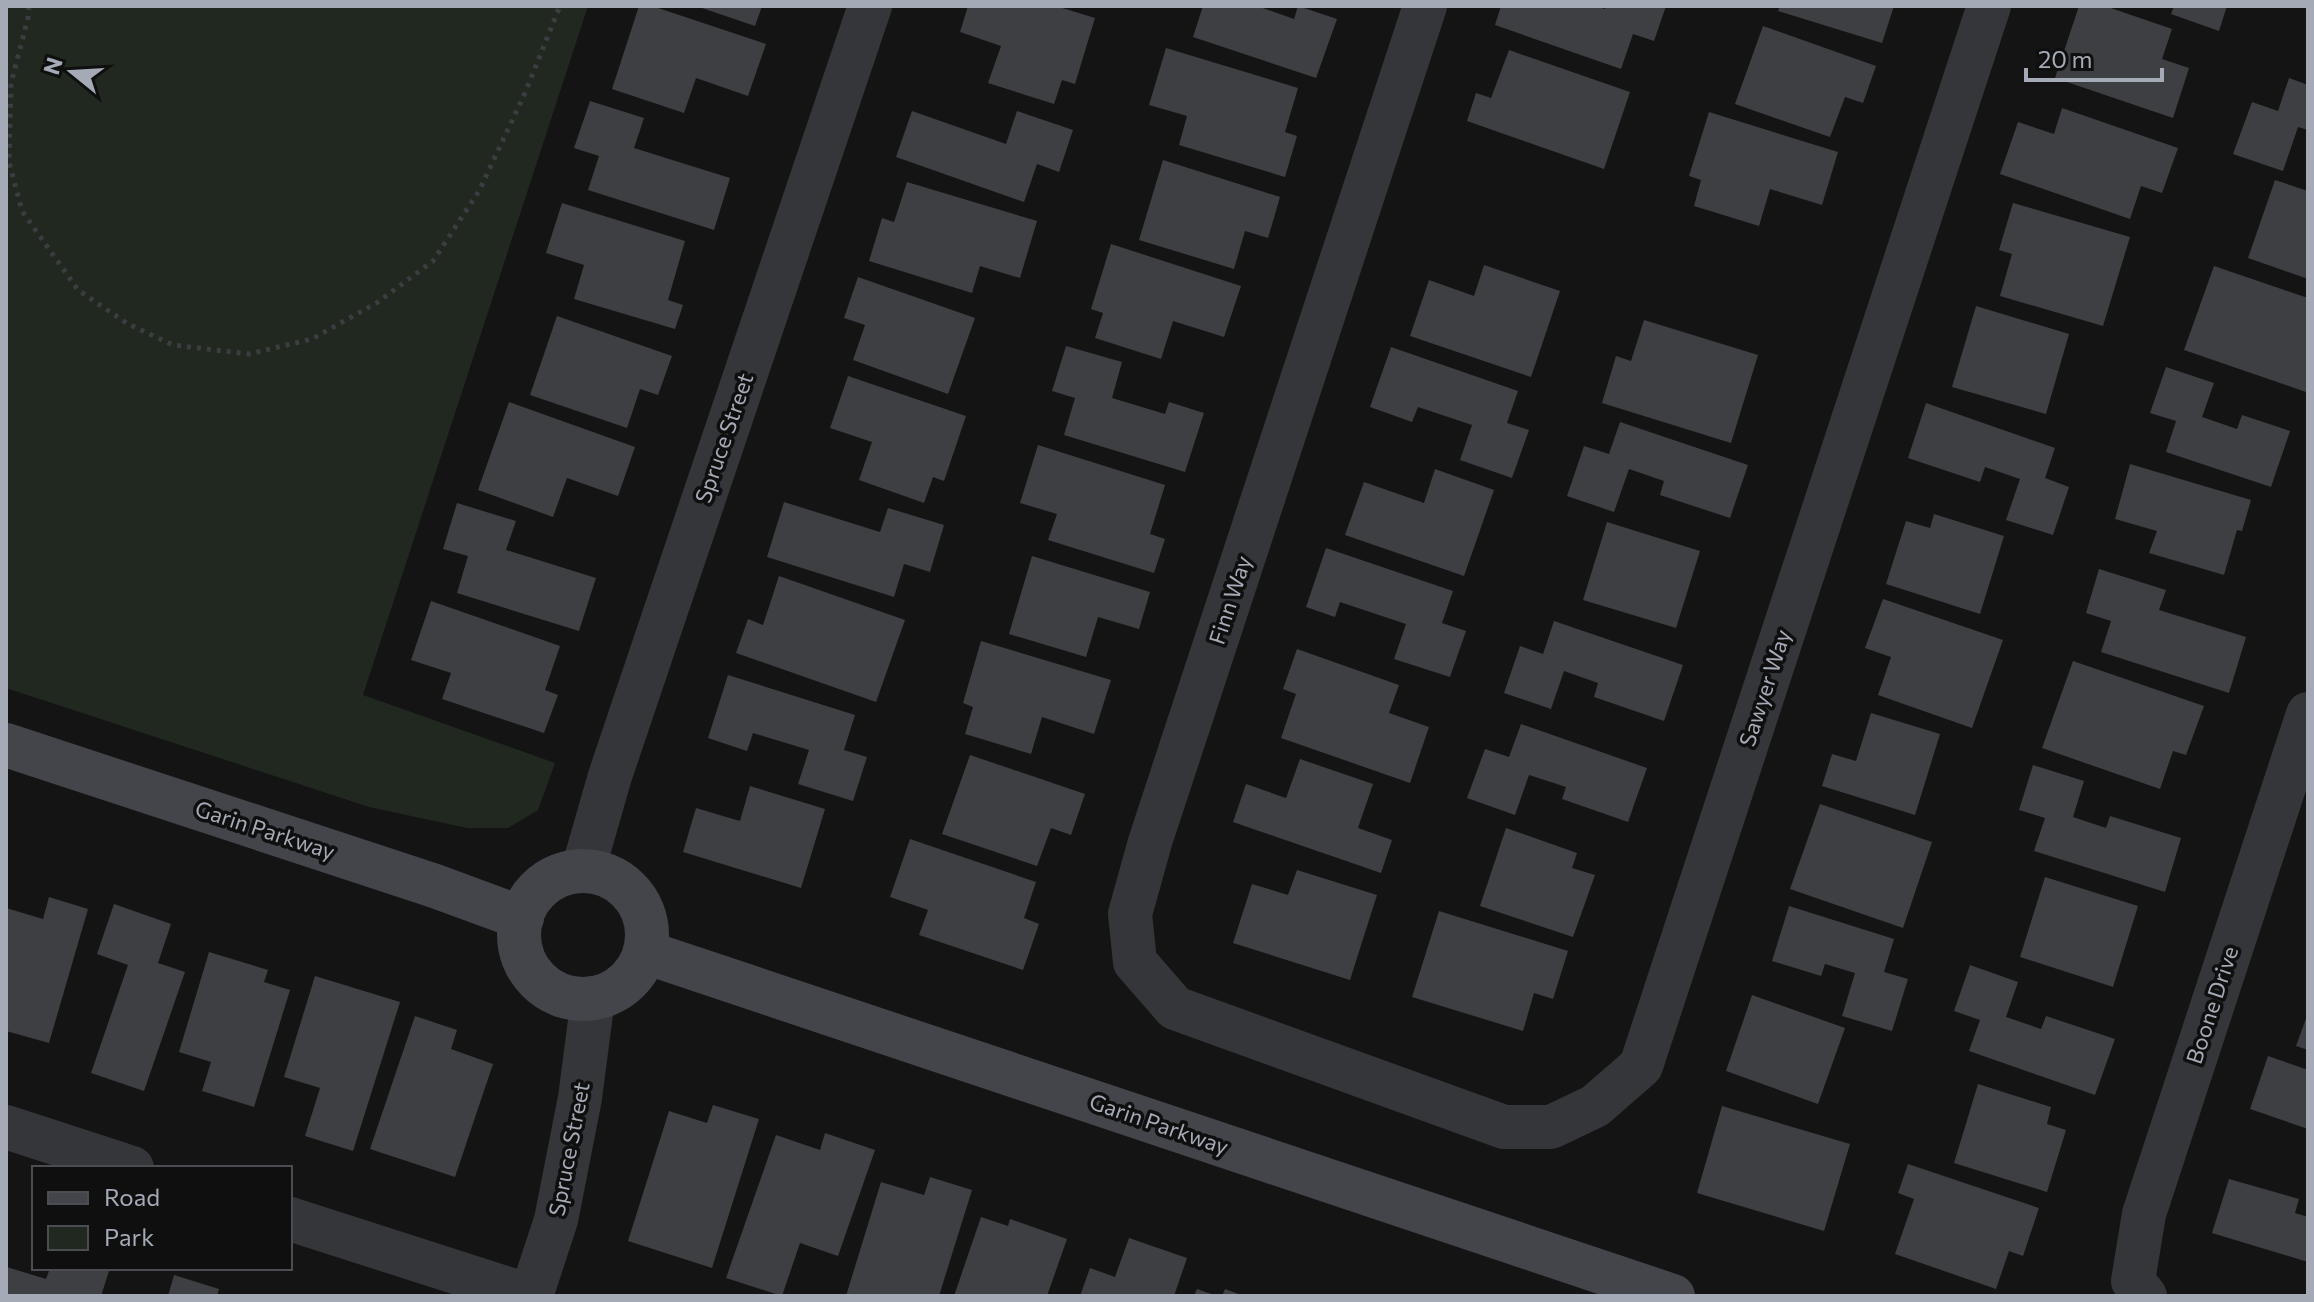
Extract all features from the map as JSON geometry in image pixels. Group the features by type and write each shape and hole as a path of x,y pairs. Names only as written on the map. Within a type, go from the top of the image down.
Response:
{"street":[{"name":"Spruce Street","path":"583,870 610,776 870,6"},
{"name":"Finn Way","path":"1350,1071 1175,1008 1135,962 1130,914 1150,842 1425,6"},
{"name":"Sawyer Way","path":"1350,1071 1504,1127 1551,1127 1595,1106 1641,1066 1989,6"},
{"name":"Boone Drive","path":"2145,1296 2133,1281 2144,1214 2308,714"},
{"name":"Garin Parkway","path":"6,745 435,886 522,918"},
{"path":"583,870 604,874 621,883 635,898 647,929 645,952 639,966 622,986 593,998 565,997 543,986 523,959 519,928 525,906 541,886 560,875 583,870"},
{"name":"Garin Parkway","path":"645,952 1673,1296"},
{"name":"Spruce Street","path":"530,1296 556,1220 580,1098 593,998"},
{"path":"6,1127 126,1166"},
{"path":"292,1220 530,1296"}],"path":[{"path":"29,6 11,83 9,162 22,211 78,290 128,324 173,345 249,354 312,339 378,302 433,261 479,191 525,93 560,6"}],"green space":[{"path":"6,6 588,6 363,695 555,763 538,810 508,828 467,828 369,807 6,688"}],"building":[{"path":"639,6 652,6 766,44 748,96 696,78 684,113 612,89"},
{"path":"696,6 762,6 755,26"},
{"path":"968,6 1056,6 1095,18 1075,84 1062,80 1054,104 988,83 1001,46 960,32"},
{"path":"1203,6 1257,6 1294,19 1298,6 1337,19 1316,78 1193,37"},
{"path":"1501,6 1596,6 1605,9 1606,6 1666,6 1654,41 1633,34 1621,69 1495,25"},
{"path":"1780,6 1894,6 1882,43 1778,11"},
{"path":"2079,6 2105,6 2172,29 2162,59 2189,68 2173,118 2055,78"},
{"path":"2174,6 2227,6 2219,31 2171,14"},
{"path":"1763,26 1876,66 1863,103 1845,97 1830,137 1735,104"},
{"path":"1166,48 1298,88 1285,132 1297,136 1285,177 1179,145 1187,116 1149,105"},
{"path":"1509,50 1630,92 1604,169 1467,121 1476,93 1491,98"},
{"path":"2289,78 2308,85 2308,130 2298,127 2283,171 2233,154 2252,102 2278,111"},
{"path":"590,101 644,118 634,148 730,178 714,230 588,190 599,156 574,148"},
{"path":"2062,108 2178,148 2162,193 2141,186 2130,219 2000,174 2018,122 2054,134"},
{"path":"912,111 1006,144 1017,111 1073,130 1059,172 1037,164 1024,202 896,157"},
{"path":"1709,112 1838,152 1822,205 1770,189 1759,226 1694,206 1701,180 1689,176"},
{"path":"1163,160 1280,197 1268,238 1245,231 1234,269 1139,240"},
{"path":"2275,180 2308,191 2308,279 2248,258"},
{"path":"907,182 1037,221 1020,278 980,266 972,293 869,261 882,218 894,222"},
{"path":"562,203 685,241 668,300 683,305 675,329 574,299 584,265 546,253"},
{"path":"2013,203 2130,237 2103,326 2000,296 2012,254 1999,250"},
{"path":"1111,244 1241,286 1224,337 1173,321 1161,359 1095,338 1103,313 1091,309"},
{"path":"1484,265 1560,291 1531,377 1410,336 1429,280 1474,296"},
{"path":"2214,266 2308,298 2306,392 2184,350"},
{"path":"858,277 975,318 948,394 853,360 865,325 844,318"},
{"path":"1976,306 2069,334 2046,414 1952,387"},
{"path":"557,316 672,356 658,395 640,389 627,428 530,395"},
{"path":"1644,320 1758,355 1731,443 1602,403 1616,356 1631,361"},
{"path":"1066,346 1122,362 1112,398 1165,414 1169,402 1204,413 1185,472 1064,435 1075,398 1052,391"},
{"path":"1391,347 1518,391 1507,423 1529,430 1512,478 1460,460 1472,425 1418,407 1412,422 1370,407"},
{"path":"2166,367 2214,383 2202,417 2237,429 2242,415 2290,431 2271,487 2166,452 2176,421 2150,413"},
{"path":"848,376 966,416 944,481 933,477 924,503 859,480 872,442 830,428"},
{"path":"509,402 635,447 618,496 567,478 553,517 478,490"},
{"path":"1926,403 2055,448 2045,478 2069,487 2053,535 2006,520 2020,479 1985,467 1980,482 1908,458"},
{"path":"1620,422 1748,465 1730,518 1660,495 1664,481 1629,469 1614,512 1567,496 1584,446 1609,454"},
{"path":"1038,445 1165,485 1150,534 1165,539 1154,573 1048,540 1057,514 1020,503"},
{"path":"2130,464 2251,500 2242,531 2237,530 2224,575 2149,553 2157,531 2115,519"},
{"path":"1435,469 1494,490 1464,576 1345,535 1364,482 1424,503"},
{"path":"784,502 880,532 888,508 944,525 930,572 904,564 894,597 767,557"},
{"path":"457,503 516,521 506,550 596,578 579,631 457,593 468,556 443,549"},
{"path":"1934,514 2004,536 1980,614 1886,584 1906,521 1930,528"},
{"path":"1607,522 1700,551 1676,628 1583,600"},
{"path":"1326,548 1453,591 1442,623 1466,631 1450,677 1394,659 1406,624 1340,602 1335,617 1306,607"},
{"path":"1032,556 1150,592 1139,629 1098,617 1086,657 1009,634"},
{"path":"2099,569 2166,590 2159,610 2246,637 2229,693 2101,652 2111,621 2086,613"},
{"path":"779,576 905,620 876,702 736,653 748,619 763,625"},
{"path":"1883,599 2003,640 1972,728 1878,695 1891,657 1865,648"},
{"path":"431,601 560,646 545,690 558,695 544,733 442,699 451,673 411,660"},
{"path":"1554,621 1683,665 1664,721 1594,697 1598,683 1564,671 1551,709 1504,693 1520,646 1543,654"},
{"path":"981,641 1111,680 1094,734 1042,717 1031,754 965,734 973,707 963,703"},
{"path":"1297,649 1399,685 1389,713 1429,727 1410,783 1281,738 1296,694 1283,689"},
{"path":"2073,661 2204,706 2186,755 2173,751 2160,789 2042,748"},
{"path":"728,675 855,715 844,750 867,757 853,801 798,784 809,750 753,733 747,751 708,738"},
{"path":"1871,713 1940,734 1915,815 1822,786 1832,754 1856,761"},
{"path":"1521,724 1647,768 1628,822 1562,799 1566,787 1529,775 1515,815 1467,798 1485,749 1509,757"},
{"path":"970,755 1085,794 1071,835 1051,828 1037,866 942,834"},
{"path":"1300,759 1373,784 1358,828 1392,840 1381,873 1233,822 1246,784 1286,798"},
{"path":"2033,765 2084,781 2073,817 2106,828 2110,816 2181,838 2165,892 2034,851 2045,818 2019,810"},
{"path":"750,786 825,809 801,888 683,852 696,808 740,821"},
{"path":"1820,804 1932,842 1903,928 1790,889"},
{"path":"1506,828 1577,853 1572,868 1595,875 1573,937 1480,906"},
{"path":"910,839 1036,882 1024,918 1039,924 1023,970 919,935 928,910 890,897"},
{"path":"1297,870 1377,895 1350,980 1233,943 1252,884 1288,895"},
{"path":"2045,877 2138,906 2113,987 2020,957"},
{"path":"49,897 88,909 49,1043 6,1031 6,908 43,919"},
{"path":"114,904 171,924 158,963 185,972 144,1091 91,1073 128,965 97,954"},
{"path":"1789,906 1894,939 1884,972 1908,979 1892,1031 1842,1016 1855,973 1825,964 1821,976 1772,961"},
{"path":"1439,911 1568,951 1553,999 1534,993 1523,1031 1412,997"},
{"path":"209,952 268,970 264,982 290,990 254,1107 202,1091 211,1062 179,1052"},
{"path":"1970,965 2018,982 2006,1017 2041,1029 2046,1016 2115,1039 2095,1095 1969,1051 1980,1020 1954,1011"},
{"path":"315,976 400,1002 353,1151 305,1136 320,1088 284,1077"},
{"path":"1752,995 1845,1028 1818,1104 1726,1071"},
{"path":"2308,1013 2308,1050 2296,1046"},
{"path":"415,1016 457,1030 451,1049 493,1064 455,1177 370,1149"},
{"path":"2268,1056 2308,1070 2308,1129 2250,1109"},
{"path":"1978,1084 2051,1107 2047,1124 2066,1130 2047,1192 1954,1163"},
{"path":"713,1105 759,1119 712,1268 628,1241 669,1111 707,1123"},
{"path":"1722,1106 1850,1144 1824,1231 1697,1193"},
{"path":"825,1133 875,1150 838,1256 800,1243 782,1296 726,1278 776,1135 820,1150"},
{"path":"1908,1164 2039,1208 2023,1256 2009,1251 1996,1289 1895,1254 1914,1199 1898,1193"},
{"path":"930,1177 972,1190 939,1296 846,1296 881,1182 924,1195"},
{"path":"2229,1179 2299,1199 2295,1213 2308,1217 2308,1262 2212,1233"},
{"path":"981,1217 1008,1226 1010,1219 1067,1239 1047,1296 954,1296"},
{"path":"1129,1238 1187,1258 1174,1296 1080,1296 1090,1268 1115,1277"},
{"path":"7,1267 46,1279 49,1270 109,1270 101,1296 6,1296"},
{"path":"174,1275 219,1289 217,1296 168,1296"},
{"path":"1197,1289 1217,1296 1194,1296"},
{"path":"1225,1289 1244,1296 1222,1296"}]}
